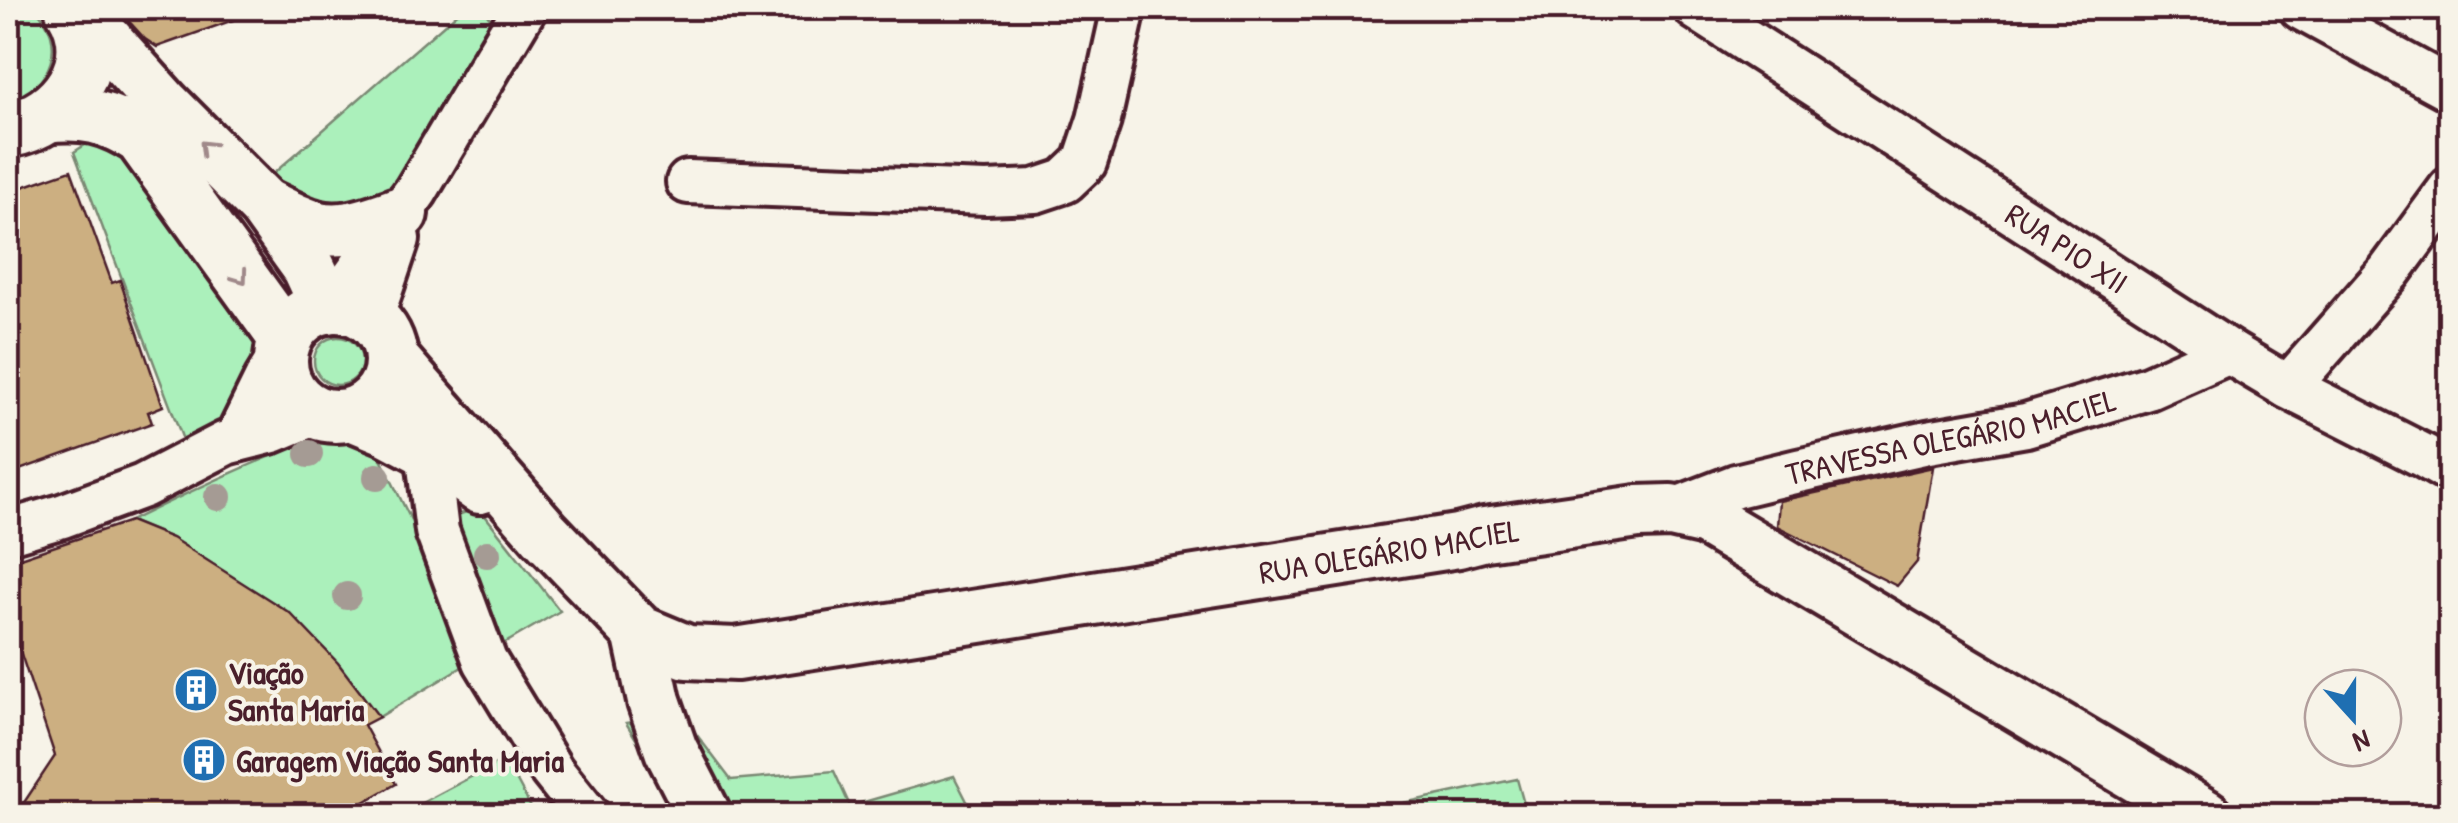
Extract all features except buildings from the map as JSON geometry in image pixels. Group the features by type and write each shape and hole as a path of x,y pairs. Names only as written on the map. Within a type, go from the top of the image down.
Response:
{"main road":[{"path":"26,123 53,112 71,92 82,68 84,42 75,8"}],"street":[{"path":"75,8 264,205 308,268 357,323 429,427 437,531 484,661 552,771 588,816"},
{"path":"357,323 409,202 525,8"},
{"path":"688,182 986,193 1035,190 1065,181 1085,162 1124,8"},
{"name":"RUA PIO XII","path":"1696,8 2229,352 2450,471"},
{"path":"2300,8 2450,90"},
{"path":"26,123 70,112 120,125 141,138 283,347 282,374 288,390 300,404 386,428 429,427"},
{"path":"2288,387 2389,272 2450,189"},
{"path":"264,205 314,227 340,230 369,224 409,202"},
{"path":"8,532 143,486 236,440 369,405 382,392 389,376 357,323 310,313 296,324 236,440"},
{"name":"TRAVESSA OLEGÁRIO MACIEL","path":"1671,511 1736,486 1798,471 1928,442 2026,426 2148,388 2229,352"},
{"name":"RUA OLEGÁRIO MACIEL","path":"429,427 544,533 640,632 687,652 736,654 1485,534 1638,512 1671,511 1706,519 2204,816"},
{"path":"640,632 654,701 671,750 705,816"},
{"path":"552,771 572,816"}],"green space":[{"path":"8,8 34,8 45,20 53,48 51,62 36,86 8,100"},
{"path":"463,8 482,8 491,19 382,204 341,223 266,180"},
{"path":"88,143 121,146 265,348 227,416 206,431 183,440 74,152"},
{"path":"338,337 355,344 362,361 355,378 338,385 321,378 314,361 321,344"},
{"path":"340,430 372,441 415,528 462,667 379,717 338,663 289,613 172,538 130,521 233,472"},
{"path":"469,511 483,513 560,611 495,649 449,528 455,516"},
{"path":"681,714 731,780 834,771 850,806 954,776 974,815 683,815 626,723"},
{"path":"505,759 535,815 423,815 418,805"},
{"path":"1517,779 1527,815 1346,815"}],"place":[{"name":"Viação Santa Maria","path":"196,690"},
{"name":"Garagem Viação Santa Maria","path":"204,760"}]}
